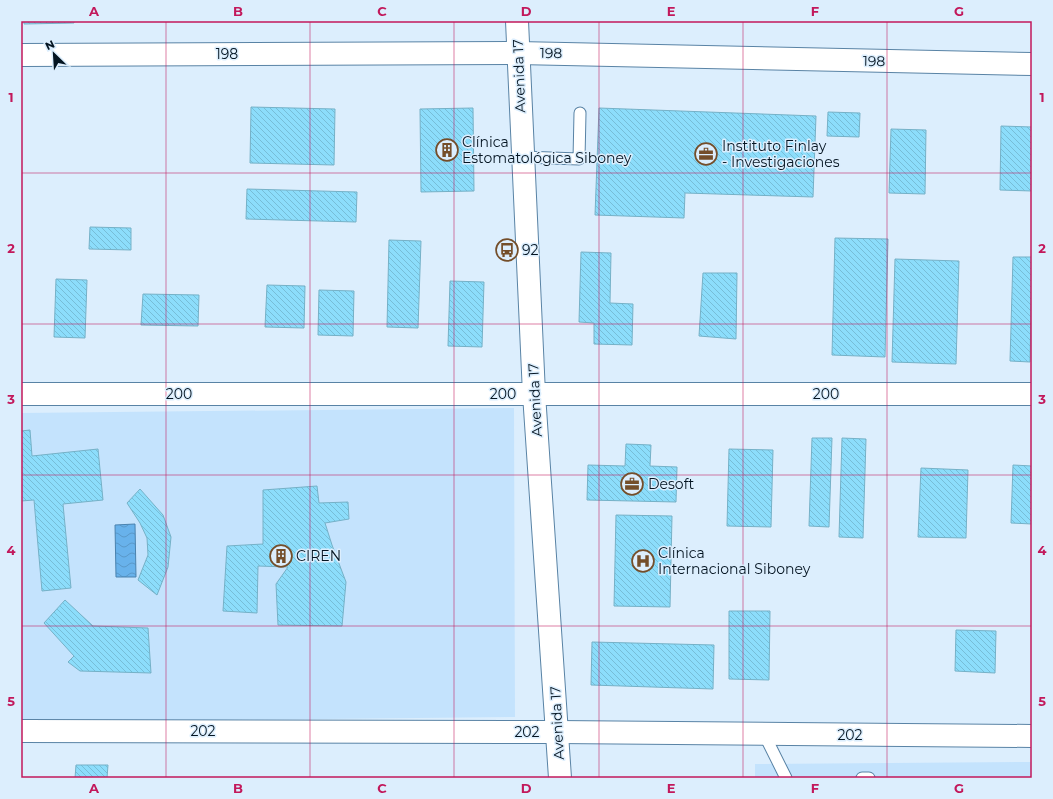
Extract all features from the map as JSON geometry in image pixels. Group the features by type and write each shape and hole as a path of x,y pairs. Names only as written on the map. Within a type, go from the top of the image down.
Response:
{"street":[{"name":"Avenida 17","path":"517,21 534,394 560,778"},
{"name":"198","path":"21,55 518,53 1032,64"},
{"name":"200","path":"21,394 1032,394"},
{"name":"202","path":"21,731 557,732 1032,736"}],"lane":[{"path":"522,157 579,159 580,113"},
{"path":"764,734 786,778"},
{"path":"862,778 869,778"}],"shaded area":[{"path":"514,408 515,717 21,722 21,413"},
{"path":"1032,762 1032,778 755,778 755,764"}],"water":[{"path":"135,524 136,577 116,577 115,525"}],"building":[{"path":"24,21 74,21 74,23 24,24"},
{"path":"251,107 335,109 334,165 250,163"},
{"name":"Clínica Estomatológica Siboney","path":"473,108 474,191 421,192 420,109"},
{"name":"Instituto Finlay - Investigaciones","path":"599,108 816,116 813,197 685,193 684,218 595,215"},
{"path":"828,112 860,113 859,137 827,136"},
{"path":"1001,126 1032,127 1032,191 1000,190"},
{"path":"891,129 926,130 925,194 889,193"},
{"path":"247,189 357,192 356,222 246,219"},
{"path":"90,227 131,228 131,250 89,249"},
{"path":"835,238 888,239 885,357 832,355"},
{"path":"389,240 421,241 418,328 387,327"},
{"path":"581,252 611,253 610,303 633,304 632,345 594,344 594,323 579,322"},
{"path":"1013,257 1032,257 1030,362 1010,361"},
{"path":"895,259 959,261 956,364 892,362"},
{"path":"703,273 737,273 736,339 699,336"},
{"path":"56,279 87,280 85,338 54,337"},
{"path":"450,281 484,282 482,347 448,346"},
{"path":"267,285 305,286 304,328 265,327"},
{"path":"319,290 354,291 353,336 318,335"},
{"path":"143,294 199,295 198,326 141,325"},
{"path":"30,430 32,456 98,449 103,500 63,504 71,588 42,591 34,500 21,501 21,431"},
{"path":"812,438 832,438 829,527 809,526"},
{"path":"842,438 866,439 863,538 839,537"},
{"name":"Desoft","path":"626,444 651,445 650,466 677,467 676,502 587,500 588,465 625,466"},
{"path":"729,449 773,450 771,527 727,526"},
{"path":"1013,465 1032,466 1032,524 1011,523"},
{"path":"921,468 968,470 966,538 918,537"},
{"name":"CIREN","path":"317,486 319,503 348,502 349,519 325,523 346,582 342,626 278,625 276,584 288,567 258,566 257,613 223,611 227,546 263,544 263,490"},
{"path":"140,489 163,515 171,537 168,567 157,595 138,580 148,555 147,538 140,523 127,503"},
{"name":"Clínica Internacional Siboney","path":"616,515 672,516 670,607 614,606"},
{"path":"65,600 93,626 148,628 151,673 80,671 68,662 74,656 44,623"},
{"path":"729,611 770,611 769,680 729,679"},
{"path":"956,630 996,631 995,673 955,671"},
{"path":"592,642 714,645 713,689 591,685"},
{"path":"76,765 108,765 107,778 75,778"}],"place":[{"name":"Clínica Estomatológica Siboney","path":"447,150"},
{"name":"Instituto Finlay - Investigaciones","path":"706,154"},
{"name":"92","path":"507,250"},
{"name":"Desoft","path":"632,484"},
{"name":"CIREN","path":"281,556"},
{"name":"Clínica Internacional Siboney","path":"643,561"}]}
